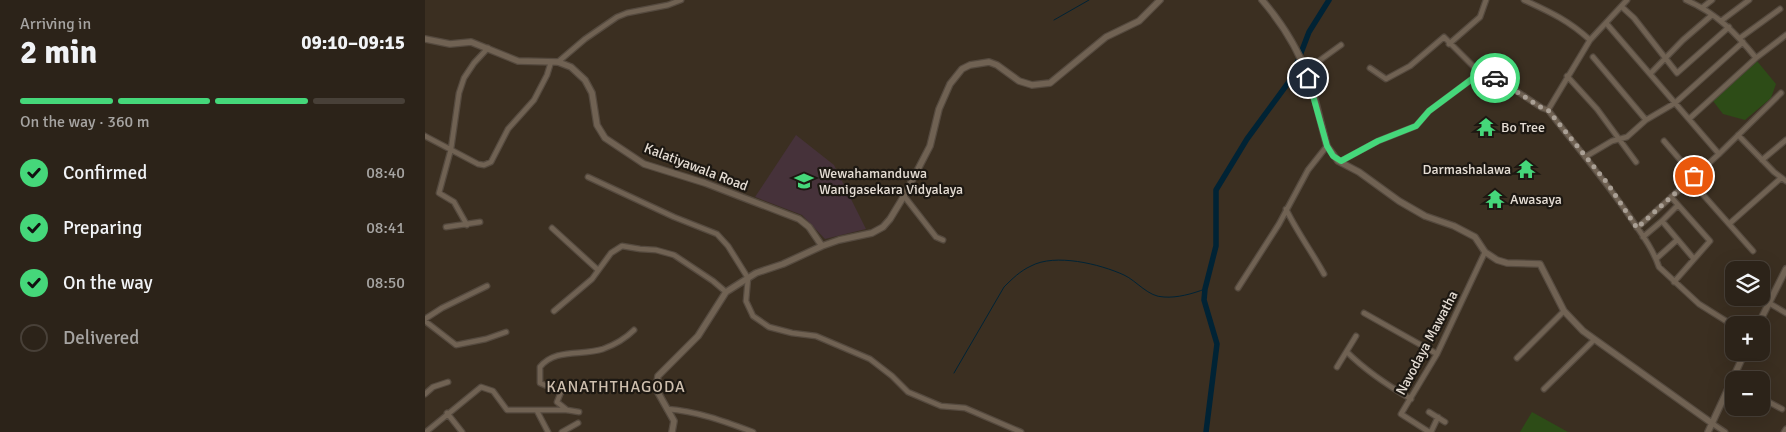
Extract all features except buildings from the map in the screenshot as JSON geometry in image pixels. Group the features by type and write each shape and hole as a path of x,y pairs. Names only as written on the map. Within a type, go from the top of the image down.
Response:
{"street":[{"path":"425,136 478,164 484,165 491,162 509,129 534,100 554,62 617,16 681,0"},
{"path":"672,432 674,420 656,389 659,376 697,336 726,292 756,273 783,264 822,246 839,240 872,233 883,227 904,196 930,146 939,108 950,84 962,69 970,64 989,62 997,65 1019,81 1032,85 1050,83 1106,37 1139,21 1160,0"},
{"path":"1262,0 1281,27 1305,71 1327,146 1333,156 1399,201 1425,216 1454,226 1475,237 1485,252 1497,260 1507,264 1540,264 1564,311 1583,331 1725,432"},
{"path":"1449,44 1481,17 1485,0"},
{"path":"1524,0 1573,24 1590,40"},
{"path":"1548,110 1590,40 1627,0"},
{"path":"1686,0 1703,7 1729,27 1756,58"},
{"path":"1703,7 1712,0"},
{"path":"1721,21 1749,0"},
{"path":"1622,7 1634,18 1677,73 1729,27"},
{"path":"1585,157 1619,138 1627,137 1646,120 1675,103 1742,40 1780,9"},
{"path":"1651,74 1683,40 1712,15"},
{"path":"1606,23 1719,154"},
{"path":"1689,119 1756,58 1786,35"},
{"path":"1370,68 1386,78 1410,66 1444,37 1480,73 1497,78 1548,110 1608,184 1643,237 1659,267 1699,304 1725,320"},
{"name":"Kalatiyawala Road","path":"425,39 449,44 471,42 518,61 554,62 571,68 585,80 594,100 597,125 605,138 644,164 705,183 799,219 809,227 822,246"},
{"path":"1305,71 1341,45"},
{"path":"467,225 454,202 439,194 451,149 459,93 474,63 488,48"},
{"path":"1593,57 1646,120"},
{"path":"1341,161 1378,141 1416,126 1429,111 1480,73"},
{"path":"1567,76 1597,109 1636,162"},
{"path":"1637,228 1719,154 1781,93"},
{"path":"1729,224 1784,180 1738,135"},
{"path":"1762,160 1786,140"},
{"path":"1664,141 1729,224 1753,251"},
{"path":"1238,288 1279,224 1308,170 1327,146"},
{"path":"588,176 674,217 717,234 728,246 748,278 746,301 753,316 769,327 792,334 816,336 870,359 892,376 908,392 941,406 965,408 1021,432"},
{"path":"904,196 936,237 943,240"},
{"path":"1671,197 1710,241 1675,282"},
{"path":"1643,237 1678,205"},
{"path":"1286,209 1301,238 1312,252 1324,274"},
{"path":"1662,221 1694,259"},
{"path":"446,227 480,222"},
{"path":"552,228 598,270"},
{"path":"1656,259 1677,240"},
{"path":"554,311 592,278 611,253 622,246 640,250 656,250 674,255 726,292"},
{"name":"Navodaya Mawatha","path":"1430,432 1401,414 1437,354 1485,252"},
{"path":"1770,301 1786,269"},
{"path":"487,286 442,308 425,320 456,345 486,339 506,332"},
{"path":"1770,304 1786,313"},
{"path":"1517,358 1564,311"},
{"path":"1365,313 1437,354"},
{"path":"567,410 557,402 561,392 540,383 539,367 543,362 561,354 603,349 627,337 634,330"},
{"path":"1337,367 1356,336"},
{"path":"1543,389 1595,340"},
{"path":"1347,352 1378,380 1411,399"},
{"path":"425,394 433,387 447,382"},
{"path":"426,432 447,413 481,388 493,391 507,410 567,410 579,412"},
{"path":"1708,432 1725,402"},
{"path":"1770,403 1782,409"},
{"path":"667,409 681,410 730,423 753,432"},
{"path":"537,411 548,432"},
{"path":"1429,412 1445,422"},
{"path":"447,413 463,432"},
{"path":"1430,432 1438,417"},
{"path":"562,432 577,423"}],"shaded area":[{"name":"Wewahamanduwa Wanigasekara Vidyalaya","path":"796,135 834,165 866,229 825,239 802,215 755,197"}],"green space":[{"path":"1757,61 1776,84 1771,98 1745,120 1723,114 1713,101"},
{"path":"1532,412 1568,432 1520,432"}],"waterway":[{"path":"1054,20 1089,0"},
{"path":"1206,432 1217,344 1204,300 1216,246 1216,190 1247,139 1291,79 1309,32 1329,0"},
{"path":"954,373 1004,287 1023,270 1041,262 1065,260 1103,267 1124,275 1148,292 1158,296 1179,296 1205,289"}],"way so far":[{"path":"1495,78 1548,110 1608,184 1637,228 1694,176"}],"place":[{"name":"Bo Tree","path":"1486,127"},
{"name":"Darmashalawa","path":"1526,169"},
{"name":"Wewahamanduwa Wanigasekara Vidyalaya","path":"804,181"},
{"name":"Awasaya","path":"1495,199"}],"district":[{"name":"KANATHTHAGODA","path":"616,387"}],"route":[{"path":"1308,78 1327,146 1333,156 1338,161 1341,161 1378,141 1416,126 1429,111 1480,73 1495,78"}]}
